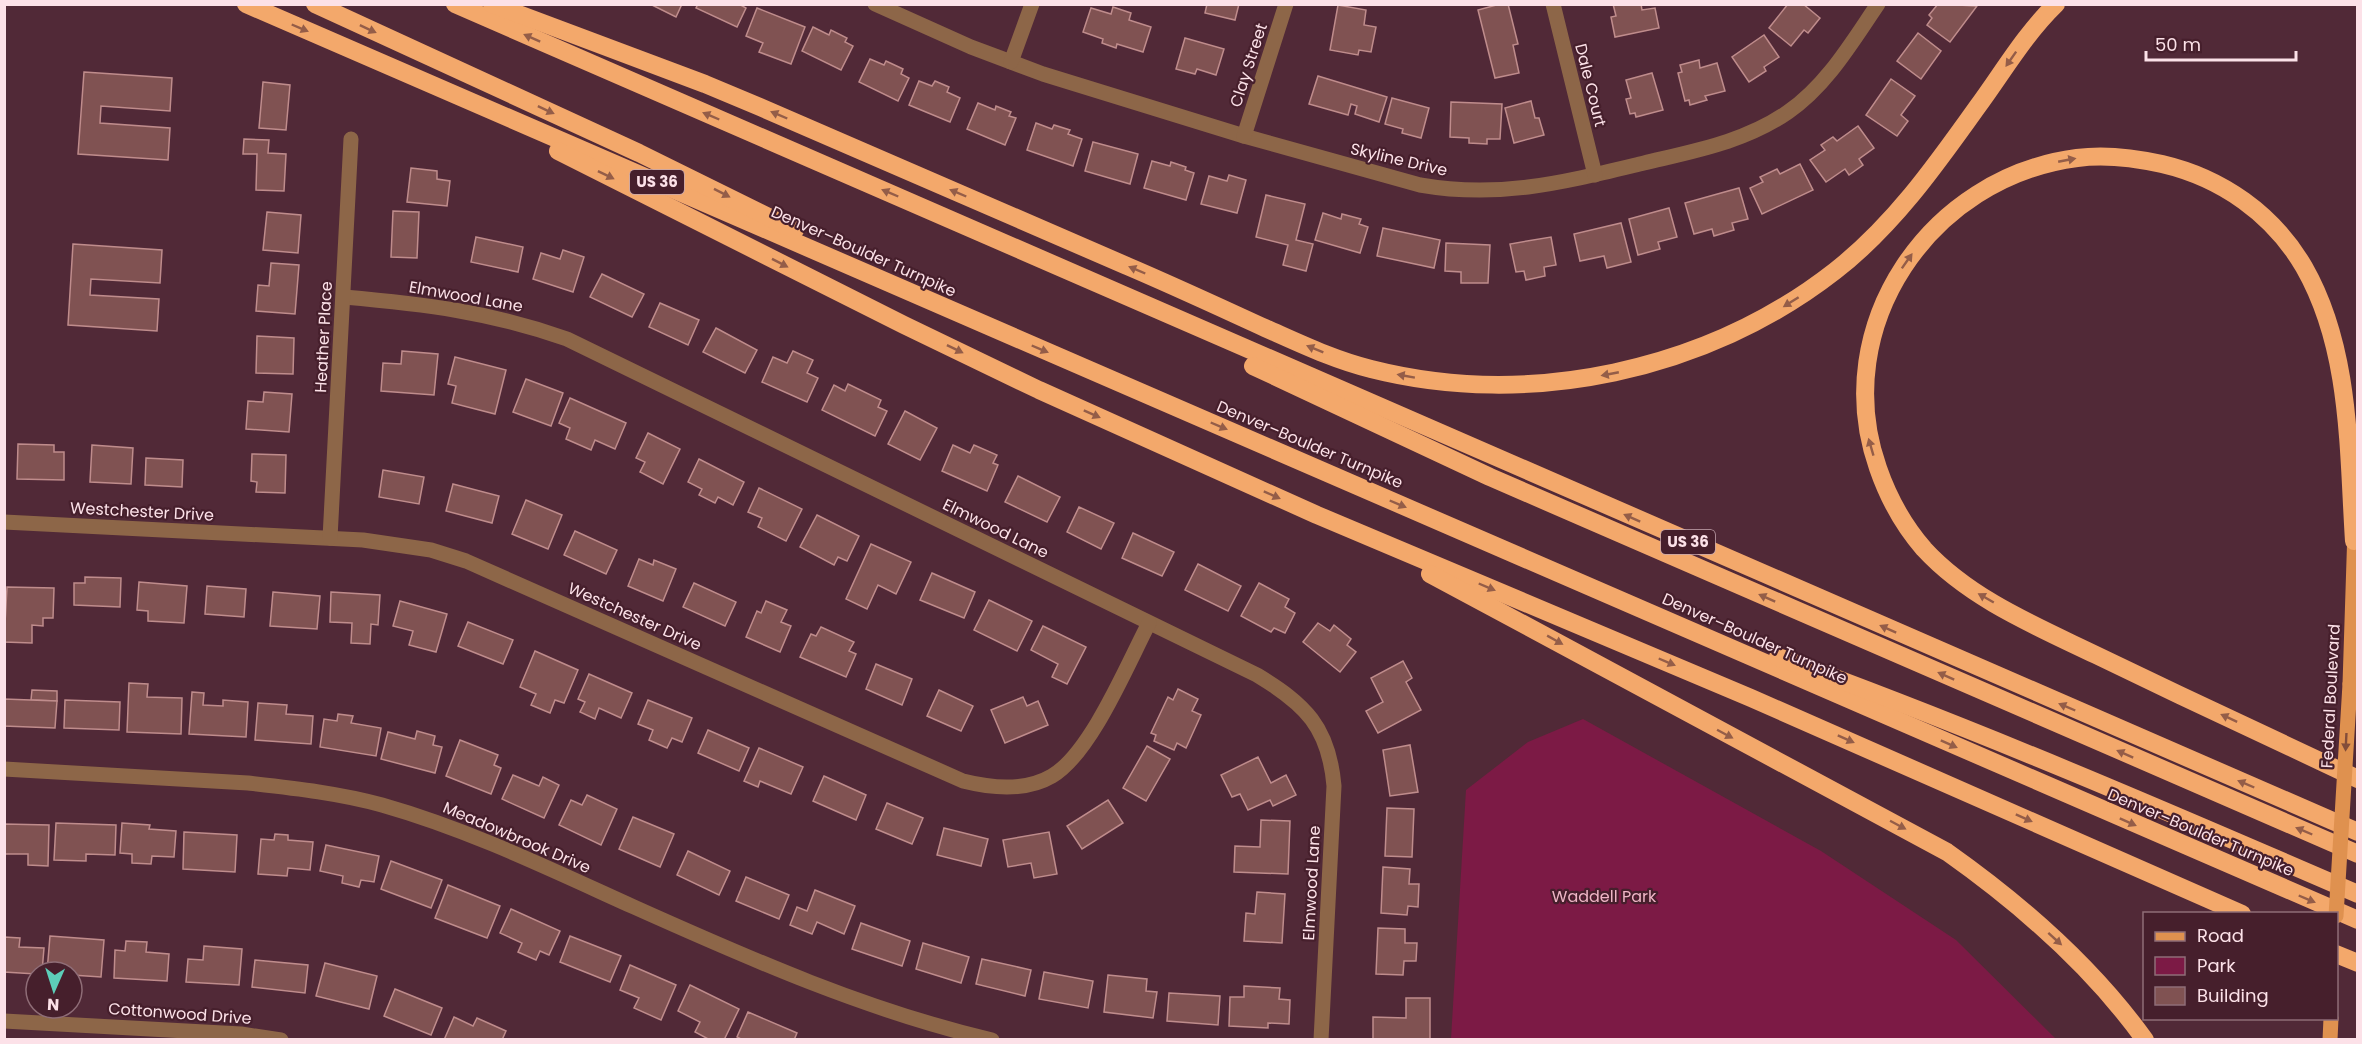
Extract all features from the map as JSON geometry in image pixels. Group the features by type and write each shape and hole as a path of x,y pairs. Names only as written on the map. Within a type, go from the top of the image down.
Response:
{"highway":[{"name":"Denver–Boulder Turnpike","path":"246,4 2358,920"},
{"path":"315,4 712,188 948,309"},
{"name":"US 36","path":"455,4 2358,832"},
{"path":"492,4 760,107 1347,362 1418,378 1503,384 1579,379 1648,365 1719,340 1751,325 1814,287 1872,239 1902,207 2034,28 2056,4"},
{"path":"365,56 1039,390 1317,515 1762,703 2237,912"},
{"path":"2354,541 2342,379 2330,326 2304,267 2281,234 2236,194 2210,180 2179,168 2139,159 2079,158 2049,164 2021,173 1978,194 1951,213 1912,254 1897,275 1882,305 1868,351 1864,387 1866,421 1873,453 1887,490 1905,524 1921,546 1960,582 2003,608 2110,662 2358,779"},
{"path":"1020,251 1287,382 1490,477 2358,854"},
{"path":"1317,515 1522,622 1947,852 2004,893 2060,943 2098,981 2145,1040"},
{"path":"1607,595 1890,699 2125,794 2358,894"},
{"path":"2338,954 2358,963"}],"main road":[{"name":"Federal Boulevard","path":"2337,912 2350,684 2358,478"},
{"path":"2330,1040 2331,1020"}],"street":[{"name":"Skyline Drive","path":"875,4 1011,62 1244,136 1368,172 1444,189 1488,191 1534,188 1711,147 1734,140 1774,121 1822,81 1849,48 1878,4"},
{"path":"1011,62 1032,4"},
{"name":"Clay Street","path":"1244,136 1286,4"},
{"name":"Dale Court","path":"1553,4 1595,175"},
{"name":"Heather Place","path":"330,538 351,139"},
{"name":"Elmwood Lane","path":"344,297 434,305 493,316 529,325 567,339 1257,675 1286,693 1311,716 1325,741 1331,760 1334,786 1321,1040"},
{"name":"Westchester Drive","path":"4,522 330,538 400,544 431,550 466,561 963,781 984,786 1009,788 1031,784 1051,777 1072,761 1094,729 1149,623"},
{"name":"Meadowbrook Drive","path":"4,769 248,783 285,787 379,804 433,821 503,848 706,940 803,979 931,1024 992,1040"},
{"name":"Cottonwood Drive","path":"4,1021 186,1035 241,1034 281,1040"}],"green space":[{"name":"Waddell Park","path":"1583,719 1821,851 1956,940 2056,1039 1451,1039 1466,790 1528,742"}],"building":[{"path":"650,4 682,4 676,17"},
{"path":"698,4 739,4 746,8 737,27 696,8"},
{"path":"1207,4 1239,4 1235,20 1205,13"},
{"path":"1508,4 1518,44 1513,45 1519,73 1495,78 1478,10"},
{"path":"1613,4 1641,4 1642,10 1655,8 1659,28 1615,37 1611,17 1616,16"},
{"path":"1788,4 1803,4 1820,18 1808,33 1804,30 1791,46 1769,28"},
{"path":"1938,4 1977,6 1950,42 1927,25 1932,18 1929,15"},
{"path":"1338,5 1366,10 1364,25 1376,27 1371,52 1359,50 1358,55 1330,50"},
{"path":"1113,7 1131,13 1129,20 1151,27 1143,52 1117,44 1116,48 1102,43 1103,39 1083,32 1091,8 1111,14"},
{"path":"757,8 805,27 791,64 759,52 763,43 746,36"},
{"path":"813,27 829,35 831,30 847,38 845,42 853,46 841,70 802,51"},
{"path":"1918,33 1941,51 1921,79 1897,61"},
{"path":"1764,35 1779,57 1764,67 1766,71 1749,82 1732,57"},
{"path":"1185,38 1224,49 1216,75 1197,69 1195,74 1176,69"},
{"path":"870,59 884,65 886,61 903,69 901,74 909,78 898,101 859,82"},
{"path":"1699,60 1700,68 1717,63 1725,91 1705,96 1707,100 1690,105 1689,100 1685,101 1678,73 1682,72 1680,65"},
{"path":"84,72 172,78 170,111 101,106 100,123 170,128 168,160 78,154"},
{"path":"1652,73 1663,110 1636,117 1635,113 1630,114 1626,99 1631,98 1626,80"},
{"path":"1318,76 1387,97 1379,122 1355,114 1357,106 1351,104 1348,115 1309,104"},
{"path":"1891,79 1915,96 1901,115 1908,121 1897,136 1866,115"},
{"path":"919,81 932,86 935,81 949,87 947,92 960,98 950,122 909,105"},
{"path":"263,82 290,85 286,130 259,128"},
{"path":"1392,98 1429,108 1421,138 1402,133 1403,129 1385,124"},
{"path":"1531,101 1535,118 1539,118 1544,135 1514,143 1505,108"},
{"path":"1451,102 1502,104 1500,139 1487,139 1487,144 1469,143 1469,138 1450,137"},
{"path":"978,103 995,110 996,106 1011,112 1009,116 1016,118 1005,145 967,129"},
{"path":"1036,123 1052,129 1054,125 1070,130 1068,134 1082,139 1073,166 1027,150"},
{"path":"1858,126 1874,148 1859,159 1863,165 1849,175 1845,169 1826,182 1810,160 1825,150 1821,145 1833,137 1837,141"},
{"path":"244,139 269,140 268,153 286,154 284,191 256,190 257,154 243,154"},
{"path":"1093,142 1138,154 1130,184 1085,171"},
{"path":"1152,161 1170,166 1171,162 1186,167 1185,170 1194,173 1186,200 1144,188"},
{"path":"1800,164 1813,190 1762,214 1750,188 1763,182 1760,177 1777,169 1780,174"},
{"path":"411,168 437,171 437,179 450,181 447,206 407,202"},
{"path":"1229,175 1246,180 1237,213 1201,204 1209,176 1227,181"},
{"path":"1739,188 1748,219 1732,223 1734,230 1714,236 1712,229 1694,234 1685,203"},
{"path":"1266,195 1305,204 1296,240 1313,244 1306,271 1283,265 1288,245 1256,237"},
{"path":"1669,208 1677,237 1658,242 1660,249 1638,255 1629,219"},
{"path":"393,211 419,212 417,258 391,257"},
{"path":"267,212 301,215 298,253 263,250"},
{"path":"1323,213 1341,219 1342,214 1361,219 1359,224 1368,227 1360,253 1315,240"},
{"path":"1621,223 1631,262 1607,268 1604,256 1580,261 1574,234"},
{"path":"1383,228 1440,240 1434,268 1377,256"},
{"path":"476,237 523,247 518,272 471,262"},
{"path":"1551,237 1556,265 1544,267 1545,276 1526,280 1524,271 1516,272 1510,244"},
{"path":"1446,243 1490,245 1488,283 1461,283 1461,272 1445,271"},
{"path":"73,244 162,250 160,283 91,279 90,295 159,299 157,331 68,325"},
{"path":"563,250 584,257 573,292 533,279 541,253 560,259"},
{"path":"271,263 299,265 295,314 256,311 258,285 269,286"},
{"path":"602,274 644,294 632,317 590,297"},
{"path":"660,303 699,320 688,345 649,327"},
{"path":"716,328 757,350 745,373 703,352"},
{"path":"257,336 294,338 293,374 256,373"},
{"path":"402,351 438,354 434,395 381,391 383,363 401,364"},
{"path":"793,351 813,360 807,373 818,378 807,402 762,382 773,357 787,363"},
{"path":"455,357 506,370 495,414 452,403 456,386 448,384"},
{"path":"526,379 563,393 551,426 513,412"},
{"path":"848,384 881,400 878,407 887,411 875,436 822,410 834,385 845,391"},
{"path":"264,392 292,394 289,432 246,429 248,401 263,402"},
{"path":"570,398 626,423 615,449 595,440 591,450 566,439 570,428 559,423"},
{"path":"905,411 937,428 920,460 888,444"},
{"path":"648,433 680,449 663,484 640,472 645,462 636,458"},
{"path":"18,444 54,445 54,452 64,452 64,480 17,479"},
{"path":"92,445 133,448 131,484 90,482"},
{"path":"953,445 970,453 974,445 997,455 993,463 998,465 987,491 942,471"},
{"path":"252,454 286,455 285,493 256,492 257,482 251,481"},
{"path":"146,458 183,460 182,487 145,485"},
{"path":"699,459 744,482 733,505 718,497 715,503 699,495 702,489 688,482"},
{"path":"383,470 424,477 419,504 379,497"},
{"path":"1018,476 1060,497 1047,522 1005,502"},
{"path":"453,484 499,496 492,523 446,511"},
{"path":"759,488 802,509 786,541 758,527 762,518 748,512"},
{"path":"526,500 562,515 548,549 512,534"},
{"path":"1079,507 1114,523 1101,549 1067,532"},
{"path":"817,515 859,536 847,561 838,557 834,565 800,547"},
{"path":"575,531 617,550 606,574 564,555"},
{"path":"1133,533 1174,552 1162,576 1122,558"},
{"path":"871,544 911,562 896,594 878,585 867,609 846,599"},
{"path":"639,559 653,565 654,560 676,569 663,601 628,586"},
{"path":"1198,564 1241,586 1228,611 1185,590"},
{"path":"932,573 975,592 964,618 920,600"},
{"path":"85,577 121,578 120,607 74,605 74,583 85,583"},
{"path":"139,582 187,586 184,623 148,621 148,611 137,610"},
{"path":"694,583 736,602 725,626 683,607"},
{"path":"1259,583 1289,599 1285,607 1295,613 1285,633 1274,628 1271,632 1241,616"},
{"path":"207,586 246,589 244,617 205,614"},
{"path":"7,587 54,588 53,618 43,618 43,626 32,625 32,643 4,642"},
{"path":"273,592 320,596 317,629 270,626"},
{"path":"331,592 380,595 378,625 371,624 370,644 351,643 352,623 330,622"},
{"path":"989,600 1032,621 1017,651 974,630"},
{"path":"400,601 447,614 436,652 409,645 413,631 393,626"},
{"path":"766,601 787,610 781,622 791,626 780,652 746,637 757,611 761,613"},
{"path":"468,622 513,640 503,664 458,646"},
{"path":"1318,623 1330,631 1334,625 1351,639 1347,645 1356,652 1340,672 1303,642"},
{"path":"1043,626 1086,647 1067,684 1052,677 1058,664 1031,650"},
{"path":"821,627 854,642 849,651 856,654 846,677 800,657 811,634 816,636"},
{"path":"535,651 578,670 564,703 555,700 550,713 531,705 536,694 520,687"},
{"path":"1403,661 1412,678 1406,682 1421,710 1378,733 1366,711 1383,702 1371,678"},
{"path":"876,664 912,679 902,705 866,689"},
{"path":"589,674 632,693 621,718 599,708 595,719 580,712 585,702 578,699"},
{"path":"129,683 148,684 147,697 182,698 181,734 127,732"},
{"path":"1178,689 1198,699 1192,711 1201,715 1186,748 1177,743 1174,750 1154,741 1156,735 1151,733 1168,697 1173,700"},
{"path":"32,690 57,691 57,701 31,700"},
{"path":"939,690 973,706 961,731 927,716"},
{"path":"192,692 204,693 203,705 223,706 223,700 248,702 246,737 189,734"},
{"path":"1023,697 1027,706 1038,701 1048,725 1005,743 991,710"},
{"path":"4,699 57,701 55,728 4,726"},
{"path":"65,700 120,702 119,730 64,728"},
{"path":"648,700 692,718 682,742 672,738 667,748 649,740 653,730 638,724"},
{"path":"258,703 287,705 286,714 313,716 311,744 255,740"},
{"path":"338,714 353,716 351,723 381,728 376,756 320,747 324,719 337,721"},
{"path":"708,730 749,748 739,771 698,753"},
{"path":"417,731 435,736 433,745 442,747 435,773 381,759 388,732 415,739"},
{"path":"460,740 498,755 494,765 501,768 491,794 446,776"},
{"path":"1410,745 1418,792 1390,796 1383,750"},
{"path":"1147,746 1170,759 1146,801 1123,788"},
{"path":"759,748 803,767 791,794 760,781 758,787 744,781"},
{"path":"1258,757 1271,783 1286,775 1296,795 1273,806 1270,800 1248,810 1240,794 1232,797 1221,775"},
{"path":"513,775 539,786 543,777 559,785 544,818 502,799"},
{"path":"824,776 866,795 856,820 813,801"},
{"path":"587,795 617,809 601,845 559,825 571,800 582,805"},
{"path":"1108,800 1123,823 1082,849 1067,826"},
{"path":"887,803 923,818 912,844 876,829"},
{"path":"1387,808 1414,809 1412,857 1385,856"},
{"path":"633,817 674,834 660,867 619,849"},
{"path":"1261,820 1290,821 1288,874 1234,872 1235,846 1260,847"},
{"path":"56,823 116,825 115,855 86,854 86,861 54,860"},
{"path":"122,823 150,825 149,829 176,831 174,857 152,856 151,864 132,863 132,854 120,853"},
{"path":"4,824 49,825 48,866 28,865 28,854 4,854"},
{"path":"944,828 988,839 981,866 937,855"},
{"path":"184,832 237,835 235,872 183,869"},
{"path":"1049,832 1057,874 1034,878 1031,863 1008,867 1003,840"},
{"path":"275,834 288,835 288,840 313,842 310,870 288,868 287,876 258,874 261,839 274,840"},
{"path":"326,845 379,856 374,882 361,880 359,887 342,883 343,876 320,871"},
{"path":"688,851 730,871 719,895 677,875"},
{"path":"391,861 442,880 431,908 381,889"},
{"path":"1383,867 1410,869 1409,884 1419,884 1418,907 1408,906 1407,915 1381,913"},
{"path":"746,877 789,895 779,919 736,901"},
{"path":"448,885 500,906 487,938 435,918"},
{"path":"815,890 855,906 844,934 817,922 812,934 790,925 797,907 807,911"},
{"path":"1257,892 1285,894 1282,943 1244,941 1246,913 1255,914"},
{"path":"511,909 560,931 549,955 540,951 536,960 518,952 522,943 500,933"},
{"path":"861,923 910,941 902,966 852,949"},
{"path":"1378,928 1405,929 1405,943 1417,943 1416,961 1404,961 1403,975 1376,974"},
{"path":"50,936 104,940 101,977 84,976 84,960 48,960"},
{"path":"570,936 621,956 610,982 560,962"},
{"path":"4,937 20,938 19,947 44,948 43,960 24,960 24,973 4,972"},
{"path":"126,941 147,942 146,952 169,954 167,981 114,978 115,950 125,951"},
{"path":"923,943 969,957 961,983 916,969"},
{"path":"204,946 242,949 239,985 186,982 188,959 203,960"},
{"path":"982,959 1031,970 1025,996 976,984"},
{"path":"255,960 308,965 305,993 252,987"},
{"path":"325,963 377,976 369,1009 316,996"},
{"path":"630,965 676,985 661,1020 634,1008 639,998 620,990"},
{"path":"1044,972 1093,981 1088,1008 1039,999"},
{"path":"1108,975 1147,979 1146,991 1157,992 1153,1018 1104,1012"},
{"path":"690,985 739,1009 724,1040 710,1040 695,1032 700,1022 678,1011"},
{"path":"1244,986 1280,988 1279,999 1290,1000 1289,1024 1268,1023 1268,1028 1229,1026 1230,997 1244,997"},
{"path":"395,989 442,1008 431,1035 384,1016"},
{"path":"1169,993 1220,996 1218,1025 1167,1021"},
{"path":"1406,998 1430,998 1430,1040 1373,1040 1373,1017 1406,1018"},
{"path":"748,1012 797,1033 794,1040 743,1040 737,1037"},
{"path":"454,1017 473,1026 477,1018 506,1031 502,1040 444,1040"}]}
